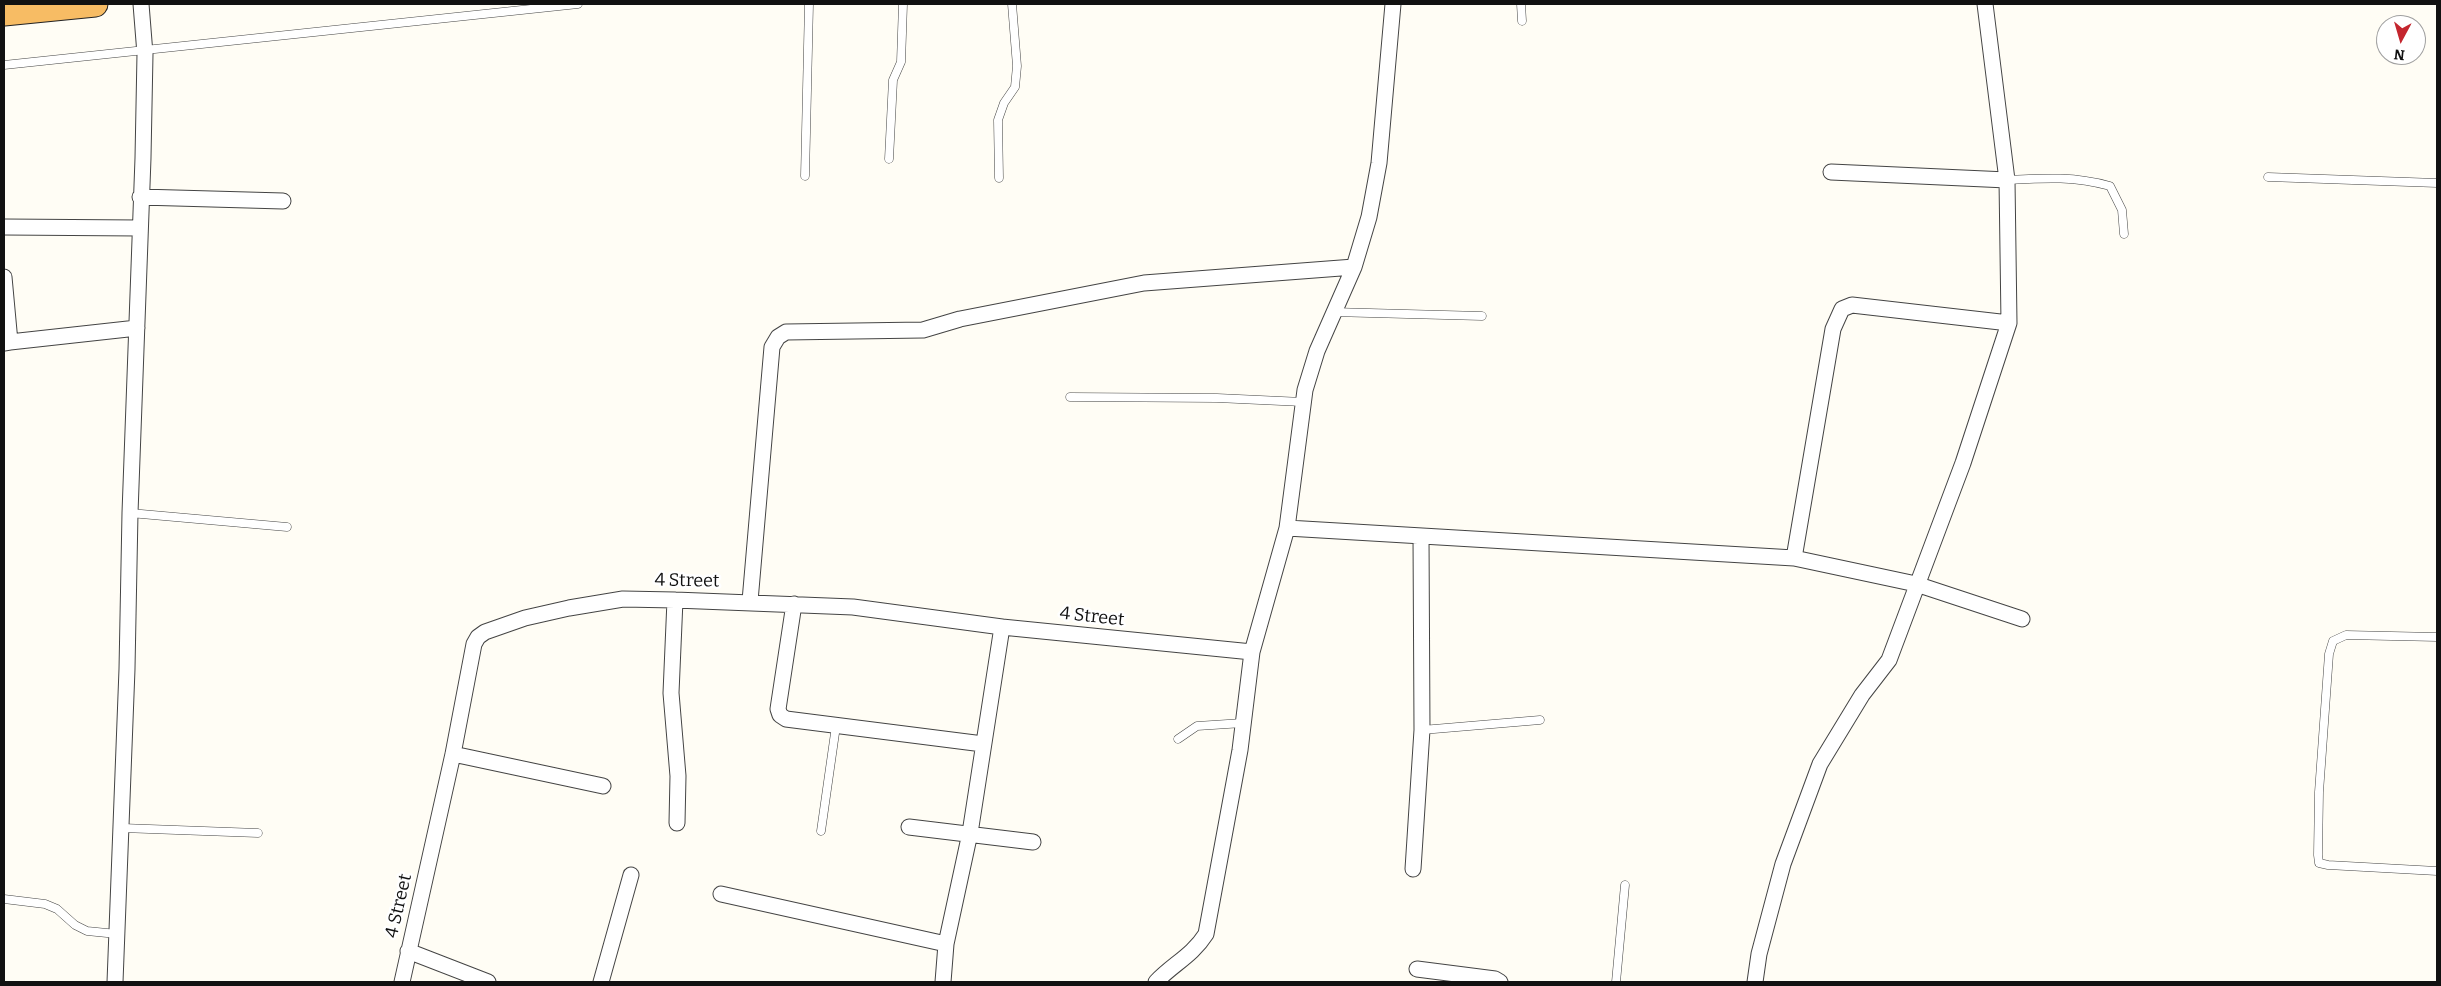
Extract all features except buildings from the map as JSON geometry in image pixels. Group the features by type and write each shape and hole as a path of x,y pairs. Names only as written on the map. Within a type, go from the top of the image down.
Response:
{"highway":[{"path":"4,13 95,4"}],"street":[{"path":"115,982 122,828 145,50 141,4"},
{"path":"1163,979 1196,950 1206,934 1243,723 1252,652 1287,528 1305,390 1317,350 1332,312 1354,267 1369,217 1379,163 1393,4"},
{"path":"1755,982 1759,954 1782,864 1820,764 1862,695 1889,660 1963,463 2009,323 2007,180 1985,4"},
{"path":"1831,172 2007,180"},
{"path":"140,197 283,201"},
{"path":"4,227 139,228"},
{"path":"750,601 772,347 778,337 786,332 923,330 960,319 1144,283 1354,267"},
{"path":"4,278 7,342 136,328"},
{"path":"1794,558 1833,328 1842,309 1852,305 2009,323"},
{"path":"1287,528 1794,558 1916,584 2022,619"},
{"path":"1413,870 1422,730 1421,536"},
{"name":"4 Street","path":"402,982 453,754 474,644 478,637 485,632 525,618 622,599 750,601 853,606 1002,627 1252,652"},
{"path":"675,600 671,694 678,776 676,822"},
{"path":"794,604 778,709 780,715 786,719 983,744"},
{"path":"943,982 946,944 970,833 1002,627"},
{"path":"453,754 604,786"},
{"path":"909,827 1033,842"},
{"path":"601,982 631,875"},
{"path":"721,894 946,944"},
{"path":"408,951 488,982"},
{"path":"1417,969 1495,979 1500,982"}],"lane":[{"path":"4,65 578,4"},
{"path":"805,176 809,4"},
{"path":"889,159 893,80 901,62 903,4"},
{"path":"1000,178 998,120 1004,103 1015,87 1017,66 1012,4"},
{"path":"1521,4 1522,21"},
{"path":"2007,180 2055,177 2082,178 2110,186 2122,210 2124,234"},
{"path":"2268,178 2437,183"},
{"path":"1332,312 1482,316"},
{"path":"1070,397 1217,398 1303,402"},
{"path":"130,513 287,527"},
{"path":"2437,636 2346,635 2333,641 2329,654 2319,792 2318,855 2319,863 2328,865 2437,871"},
{"path":"1422,730 1540,720"},
{"path":"1178,739 1197,726 1243,723"},
{"path":"821,831 836,726"},
{"path":"122,828 258,833"},
{"path":"1616,982 1625,885"},
{"path":"4,899 45,904 57,909 75,925 87,931 117,934"}]}
